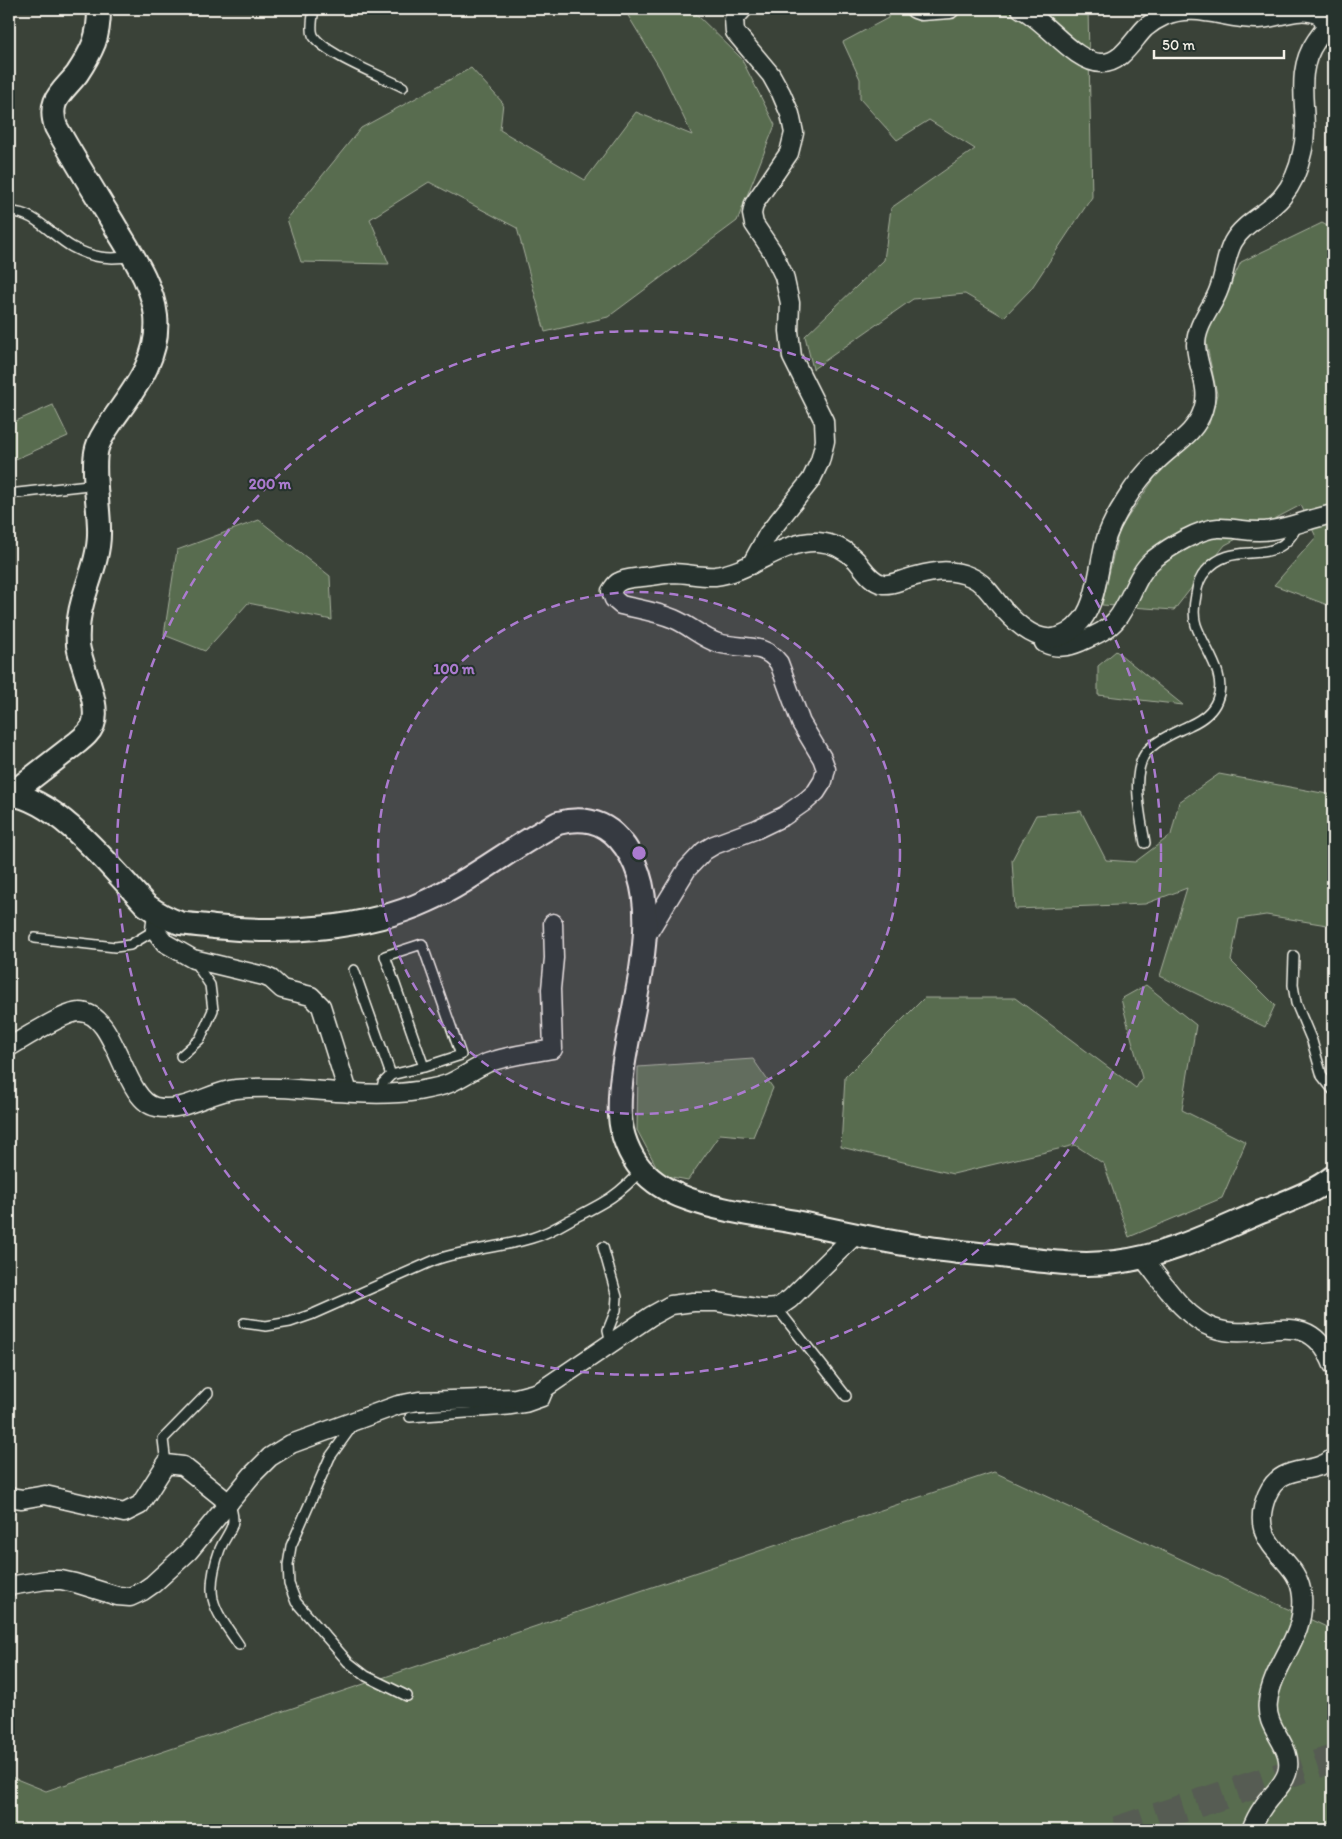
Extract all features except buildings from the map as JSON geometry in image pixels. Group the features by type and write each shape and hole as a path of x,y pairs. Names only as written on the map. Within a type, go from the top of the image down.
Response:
{"street":[{"path":"10,794 78,742 93,726 95,716 94,705 80,656 78,631 82,605 99,543 97,447 141,380 154,350 157,332 152,300 147,284 52,117 53,106 58,96 77,74 94,43 98,27 99,9"},
{"path":"743,9 734,19 735,32 771,75 782,93 790,114 794,133 789,153 754,204 752,214 754,224 772,252 784,276 790,303 789,331 792,357 824,421 825,441 820,462 811,480 768,534 751,566"},
{"path":"915,9 921,11 950,9"},
{"path":"1020,9 1035,17 1073,51 1102,63 1116,58 1128,49 1154,20 1166,14 1182,11 1198,11 1234,18 1259,19 1307,10 1321,16 1330,26 1312,47 1304,71 1302,91 1305,131 1302,152 1292,183 1281,198 1247,225 1233,242 1220,289 1200,327 1196,342 1206,387 1206,399 1198,425 1152,465 1124,501 1105,541 1089,608 1083,619 1064,634 1054,638 1039,637"},
{"path":"646,936 687,869 704,851 714,845 757,830 784,816 816,792 823,782 826,769 822,758 801,723 779,663 774,656 759,648 735,647 718,643 674,619 621,605 614,599 611,591 617,583 626,579 673,574 718,575 751,566 769,555 806,542 832,544 854,558 871,578 880,584 891,584 940,571 958,572 974,578 1026,630 1039,637 1045,644 1053,647 1064,647 1073,645 1105,630 1116,620 1145,569 1154,559 1203,531 1218,528 1258,532 1333,514"},
{"path":"10,794 34,800 73,828 146,905 156,921 165,943 193,959 264,976 271,979 282,990 311,996 321,1006 348,1092"},
{"path":"156,921 239,930 292,929 345,925 373,920 436,897 558,823 572,819 587,819 601,824 613,832 630,854 643,890 646,913 646,936 629,1029 620,1100 620,1119 624,1137 631,1154 641,1169 655,1182 687,1199 703,1204 855,1235 929,1248 1053,1262 1099,1263 1143,1258 1170,1250 1307,1193 1333,1177"},
{"path":"9,1047 54,1021 78,1011 91,1014 102,1023 140,1096 154,1107 172,1108 233,1089 266,1086 381,1094 416,1091 448,1084 487,1063 509,1056 553,1049 551,989 554,958 553,923"},
{"path":"9,1586 46,1580 61,1580 116,1596 130,1596 143,1591 189,1551 252,1475 270,1458 291,1444 398,1405 419,1401 516,1398 539,1392 651,1316 671,1305 693,1302 717,1302 762,1309 777,1308 790,1299 855,1235"},
{"path":"1143,1258 1184,1309 1197,1320 1212,1328 1230,1332 1300,1330 1317,1338 1327,1351 1333,1365"},
{"path":"1251,1830 1263,1808 1283,1782 1288,1772 1285,1748 1272,1728 1268,1716 1268,1703 1270,1690 1297,1631 1303,1612 1302,1593 1294,1573 1270,1545 1264,1534 1262,1520 1264,1509 1272,1486 1280,1476 1323,1464 1333,1458"},
{"path":"9,1497 22,1499 45,1496 124,1513 140,1505 166,1464 182,1466 229,1503"}],"lane":[{"path":"314,9 312,20 313,35 323,47 403,86"},
{"path":"9,212 18,211 29,216 72,247 91,256 113,259 132,256"},
{"path":"9,494 97,484"},
{"path":"1145,843 1137,790 1139,768 1148,749 1165,736 1205,718 1218,700 1220,678 1196,624 1194,607 1197,587 1205,571 1220,558 1239,553 1257,553 1272,550 1284,545 1292,536 1298,523"},
{"path":"35,938 115,947 130,945 156,921"},
{"path":"381,1094 383,1083 390,1074 424,1067 461,1055 422,944 385,956 424,1067"},
{"path":"1294,956 1293,985 1296,1003 1312,1041 1322,1076 1333,1090"},
{"path":"181,1056 200,1039 212,1010 210,985 193,959"},
{"path":"354,970 390,1074"},
{"path":"244,1323 266,1326 290,1322 313,1314 435,1260 453,1254 532,1238 550,1231 612,1199 628,1185 641,1169"},
{"path":"603,1247 617,1297 616,1310 608,1330 611,1344"},
{"path":"777,1308 846,1396"},
{"path":"410,1416 508,1410 527,1407 544,1401 550,1386"},
{"path":"166,1464 163,1439 208,1393"},
{"path":"356,1420 330,1457 291,1546 288,1565 289,1584 296,1602 348,1662 366,1676 407,1696"},
{"path":"229,1503 234,1514 232,1531 221,1549 212,1582 213,1599 221,1618 239,1646"}],"green space":[{"path":"624,9 691,9 741,58 775,125 737,221 608,317 545,332 517,228 429,182 370,219 389,264 301,262 287,219 361,128 471,68 503,103 500,130 585,180 636,112 692,135 661,70"},
{"path":"888,9 1088,9 1092,197 1031,289 1004,317 965,294 913,299 813,369 805,336 884,260 891,208 975,149 929,120 897,140 860,99 860,79 843,42 888,18"},
{"path":"1322,223 1333,229 1333,607 1274,585 1316,537 1301,505 1225,545 1174,610 1102,605 1119,530 1158,473 1209,424 1217,394 1205,337 1241,262"},
{"path":"53,405 68,436 9,462 9,424"},
{"path":"259,520 330,576 332,620 248,603 205,651 164,635 177,550"},
{"path":"1116,651 1183,705 1098,695 1098,666"},
{"path":"1219,774 1333,795 1333,926 1266,915 1239,919 1231,961 1275,1005 1265,1027 1160,976 1187,888 1145,904 1015,909 1012,860 1036,815 1081,811 1106,860 1135,862 1171,835 1179,802"},
{"path":"1146,985 1196,1025 1182,1110 1246,1142 1222,1198 1129,1237 1104,1164 1075,1145 953,1174 841,1147 845,1077 924,998 1015,998 1136,1088 1142,1078 1121,999"},
{"path":"753,1059 773,1088 753,1137 720,1134 688,1180 661,1175 637,1130 638,1067"},
{"path":"994,1472 1333,1630 1333,1830 9,1830 9,1776 46,1791"}],"tunnel":[{"path":"1117,1830 1333,1759"}]}
